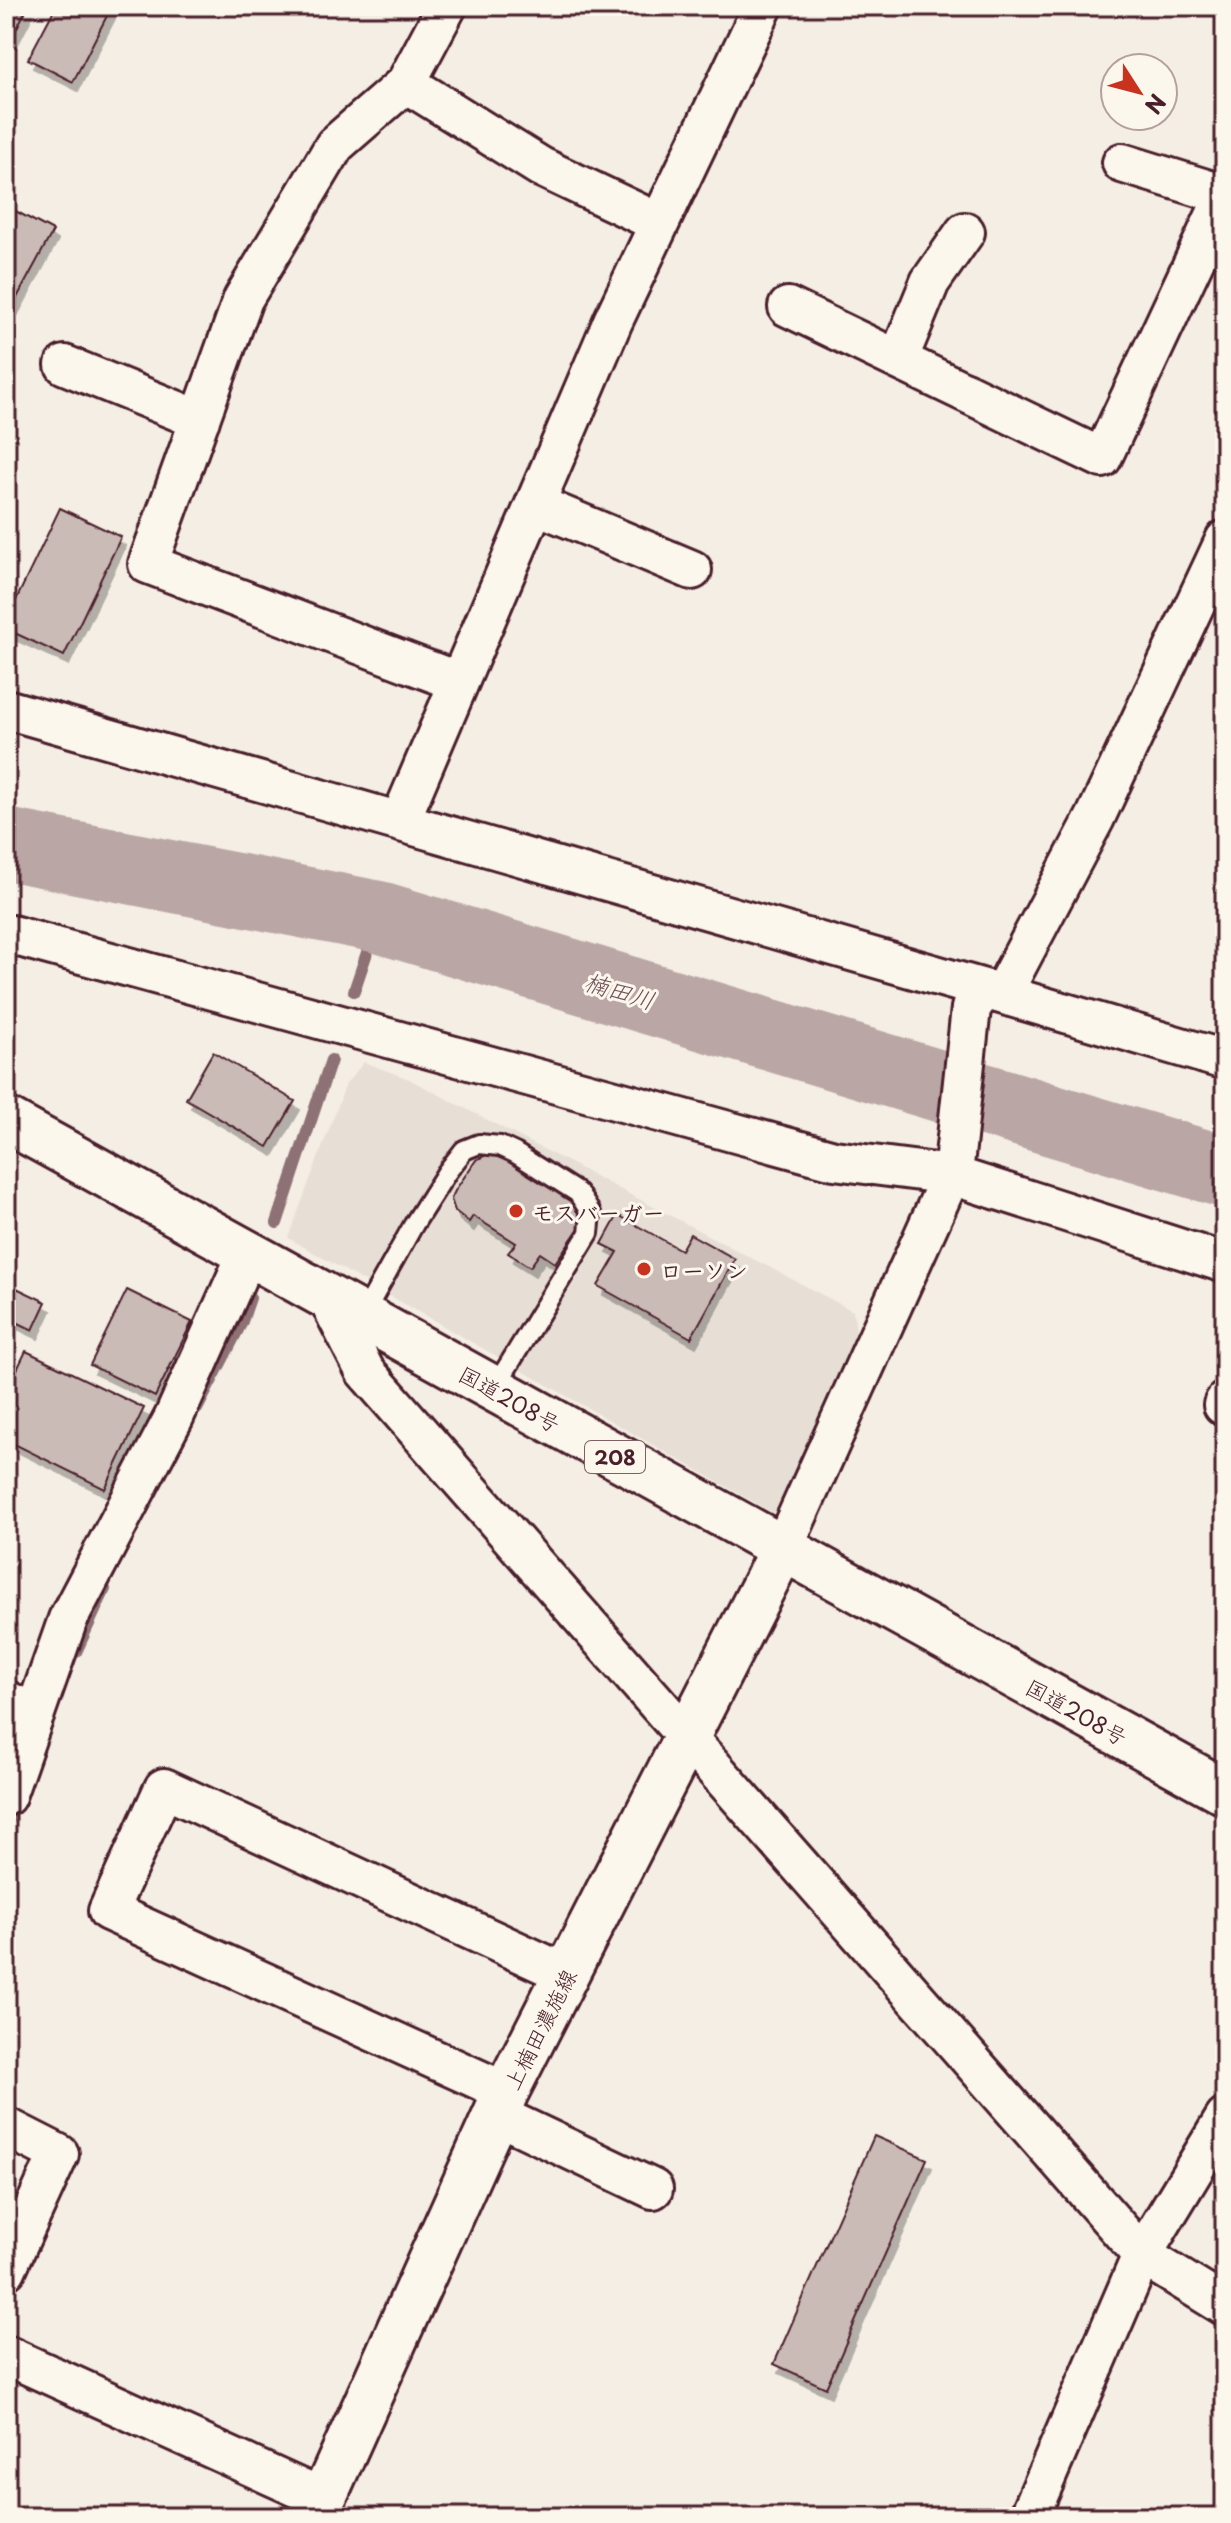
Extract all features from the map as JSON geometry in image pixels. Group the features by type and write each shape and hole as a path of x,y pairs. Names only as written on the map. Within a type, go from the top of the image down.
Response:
{"main road":[{"name":"国道208号","path":"6,1120 1225,1792"},
{"name":"上楠田濃施線","path":"319,2508 502,2103 782,1550"}],"street":[{"path":"447,6 406,83 335,145 243,299 148,564 459,682"},
{"path":"400,821 613,321 763,6"},
{"path":"406,83 541,167 659,223"},
{"path":"788,307 1102,458 1225,195 1122,163"},
{"path":"898,360 930,282 965,232"},
{"path":"65,365 200,420"},
{"path":"535,504 692,570"},
{"path":"782,1550 953,1170 986,997 1095,818 1225,540"},
{"path":"6,709 400,821 986,997 1225,1060"},
{"path":"9,934 834,1160 953,1170 1225,1263"},
{"path":"6,1796 20,1707 174,1417 248,1252"},
{"path":"344,1305 365,1371 687,1739 1142,2255 1225,2306"},
{"path":"566,1974 164,1788 108,1911 502,2103 653,2189"},
{"path":"1029,2517 1142,2255 1225,2118"},
{"path":"6,2127 59,2154 6,2270"},
{"path":"6,2355 319,2508"}],"lane":[{"path":"344,1305 414,1224 464,1150 479,1144 500,1146 515,1153 578,1193 591,1213 591,1225 494,1389"}],"shaded area":[{"path":"364,1062 409,1079 853,1311 856,1330 822,1431 787,1505 773,1513 288,1238 346,1084"}],"building":[{"path":"6,6 28,6 6,49"},
{"path":"56,6 112,6 73,82 28,59"},
{"path":"6,206 53,231 6,318"},
{"path":"60,508 121,537 64,656 6,629 6,621"},
{"path":"213,1052 295,1101 268,1147 186,1099"},
{"name":"モスバーガー","path":"488,1154 507,1160 575,1203 576,1210 586,1218 555,1263 540,1253 530,1267 508,1253 516,1243 473,1216 469,1222 455,1211 451,1199 456,1189 476,1160"},
{"path":"618,1215 681,1250 690,1234 735,1259 691,1338 598,1286 618,1252 602,1244"},
{"path":"6,1283 46,1302 33,1330 6,1317"},
{"path":"127,1290 192,1322 155,1397 90,1365"},
{"path":"26,1351 144,1408 105,1489 6,1440 6,1392"},
{"path":"874,2136 927,2159 826,2388 774,2364"}],"waterway":[{"name":"楠田川","path":"6,844 379,917 1225,1172"},
{"path":"354,991 379,917"},
{"path":"277,1223 331,1060"},
{"path":"197,1409 241,1324 250,1298"},
{"path":"76,1652 105,1589"},
{"path":"6,1826 17,1799"}],"railway":[{"path":"6,2515 11,2517"}],"place":[{"name":"モスバーガー","path":"516,1211"},
{"name":"ローソン","path":"644,1269"}]}
